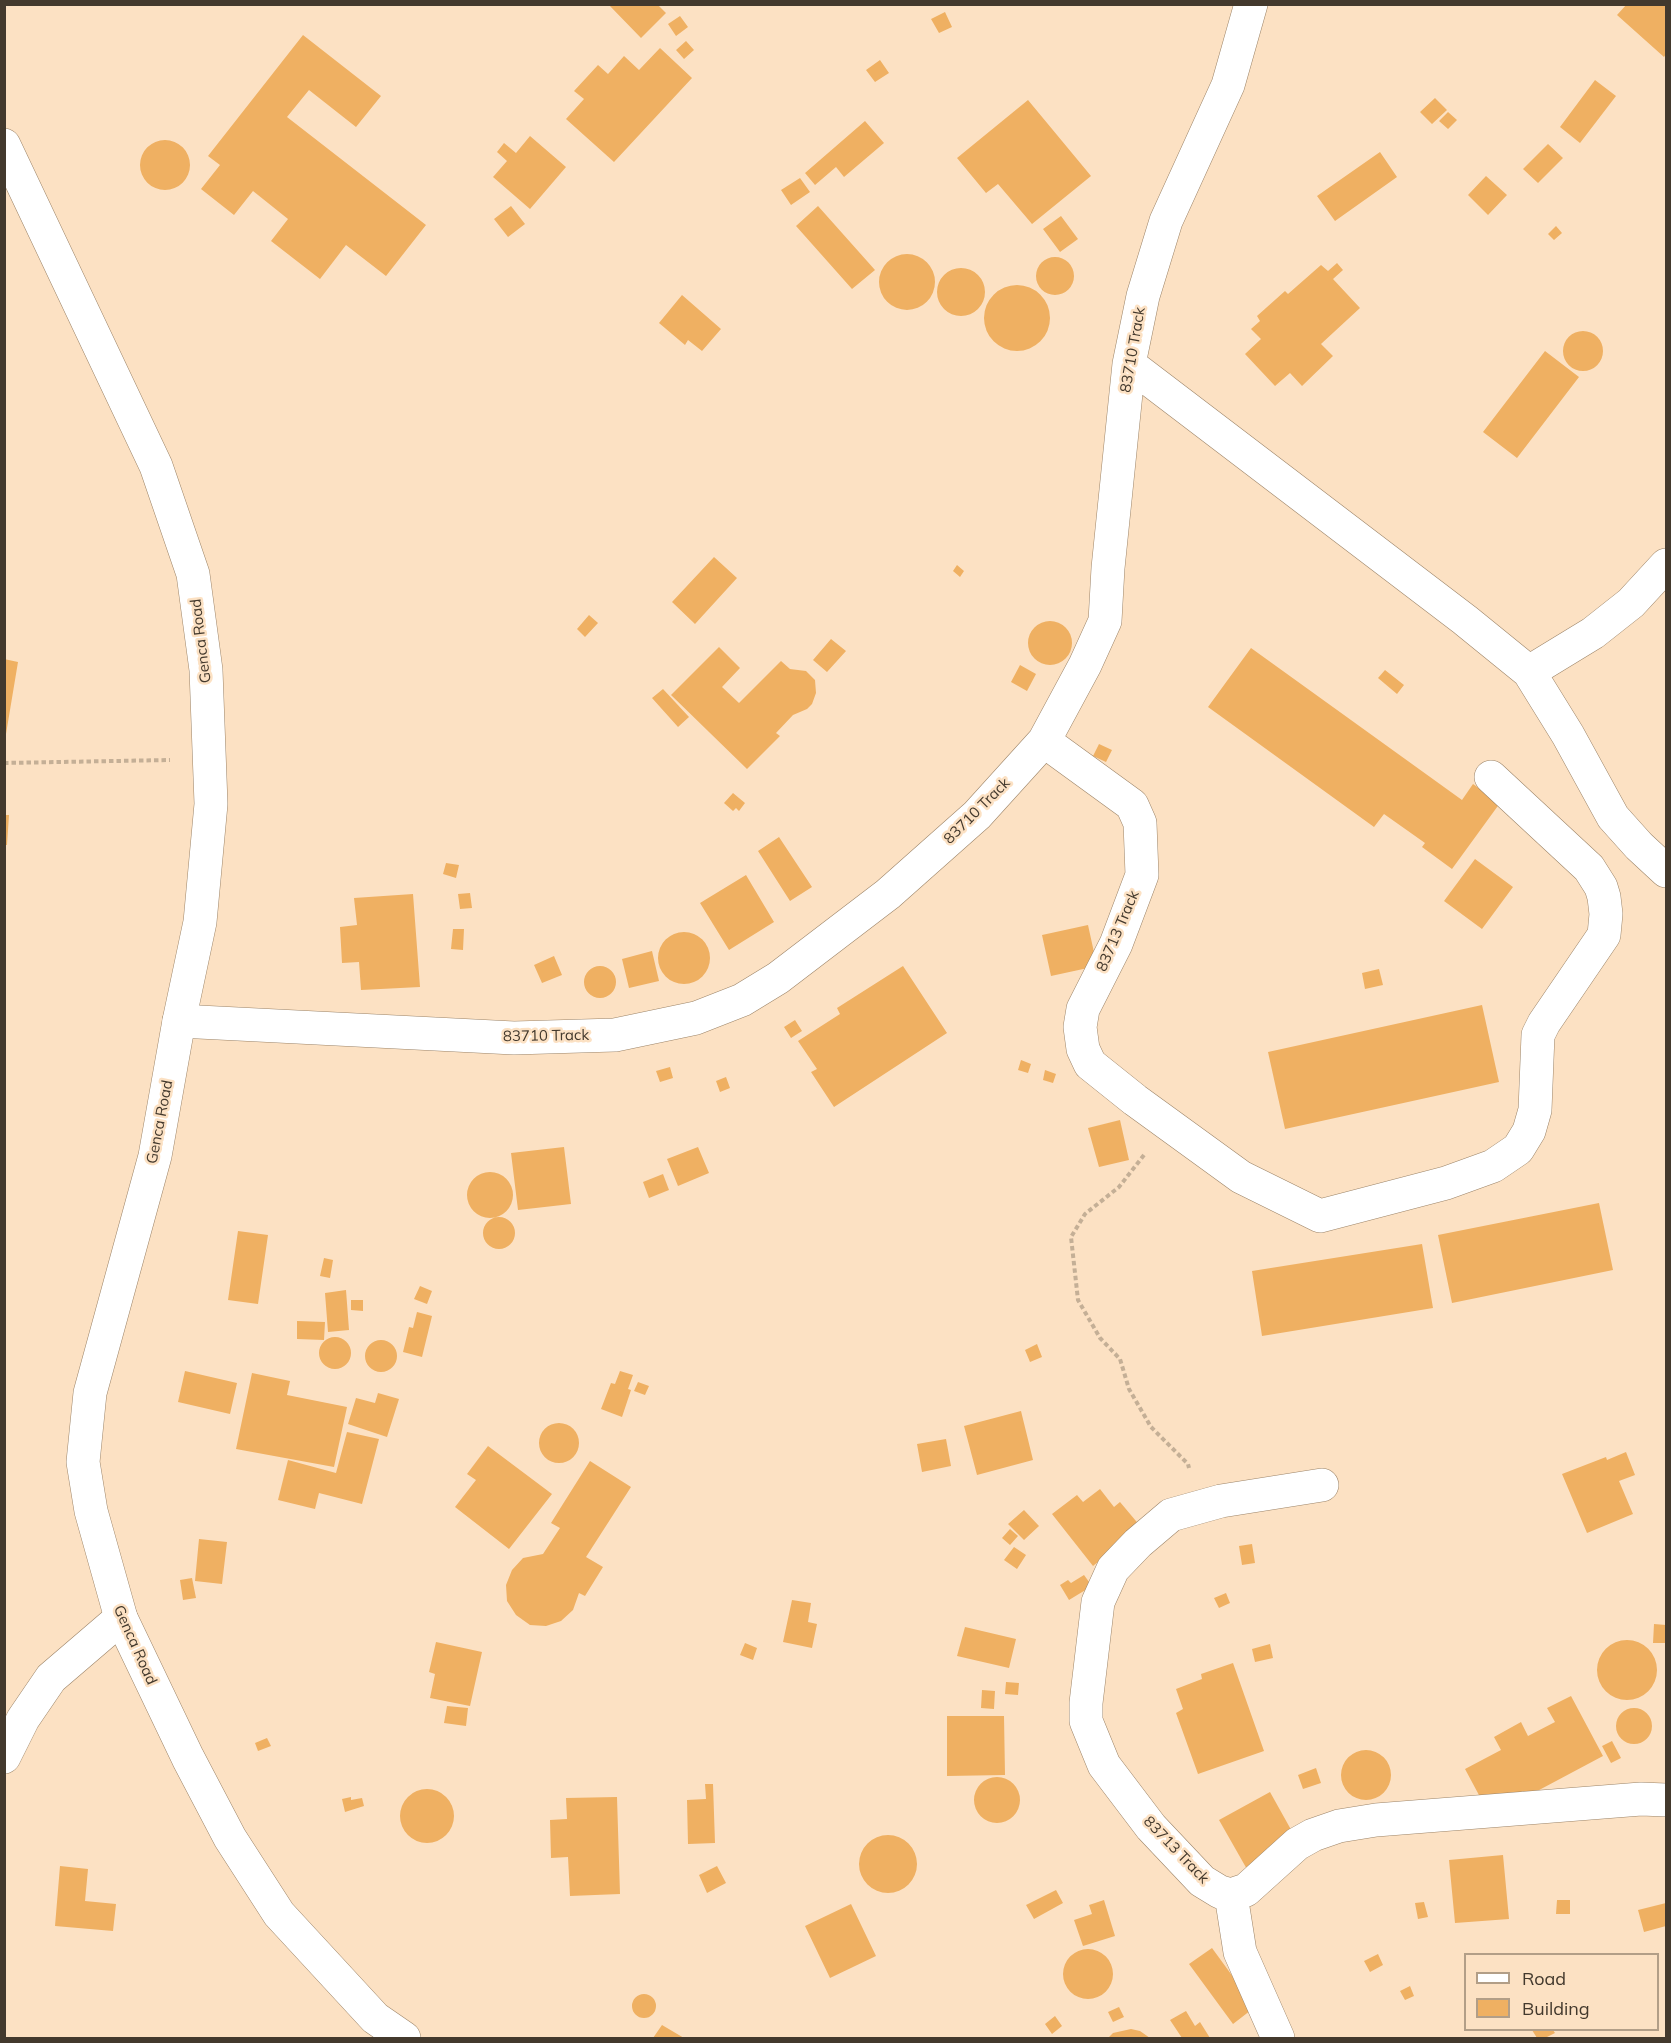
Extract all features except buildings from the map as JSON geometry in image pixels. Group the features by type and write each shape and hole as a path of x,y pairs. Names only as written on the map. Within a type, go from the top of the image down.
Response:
{"street":[{"name":"83710 Track","path":"179,1021 514,1038 615,1035 696,1018 742,1000 778,978 888,894 977,815 1044,741 1085,665 1105,621 1108,568 1129,364 1143,296 1166,221 1228,85 1251,4"},
{"name":"Genca Road","path":"4,145 156,466 193,574 206,670 211,804 200,922 179,1021 155,1156 90,1393 83,1462 91,1511 121,1618 188,1758 230,1838 279,1914 375,2018 404,2038"},
{"path":"1129,364 1465,620 1529,672 1613,817 1666,871"},
{"path":"1529,672 1593,633 1631,603 1666,565"},
{"name":"83713 Track","path":"1044,741 1132,805 1140,823 1142,875 1116,944 1083,1009 1080,1027 1083,1049 1090,1064 1241,1177 1320,1216 1446,1183 1493,1166 1518,1149 1529,1131 1535,1110 1538,1035 1604,934 1606,914 1601,887 1589,868 1491,777"},
{"name":"83713 Track","path":"1232,1895 1220,1892 1202,1881 1151,1827 1104,1765 1086,1721 1086,1703 1098,1602 1113,1569 1138,1543 1171,1515 1221,1501 1322,1485"},
{"path":"4,1757 23,1719 51,1678 121,1618"},
{"path":"1278,2038 1240,1952 1232,1895 1246,1890 1297,1844 1312,1835 1339,1826 1376,1820 1629,1800 1666,1800"}],"path":[{"path":"4,763 210,759"},
{"path":"1168,1124 1119,1187 1085,1214 1071,1237 1077,1300 1101,1338 1120,1359 1129,1389 1151,1427 1188,1464 1199,1507"}]}
